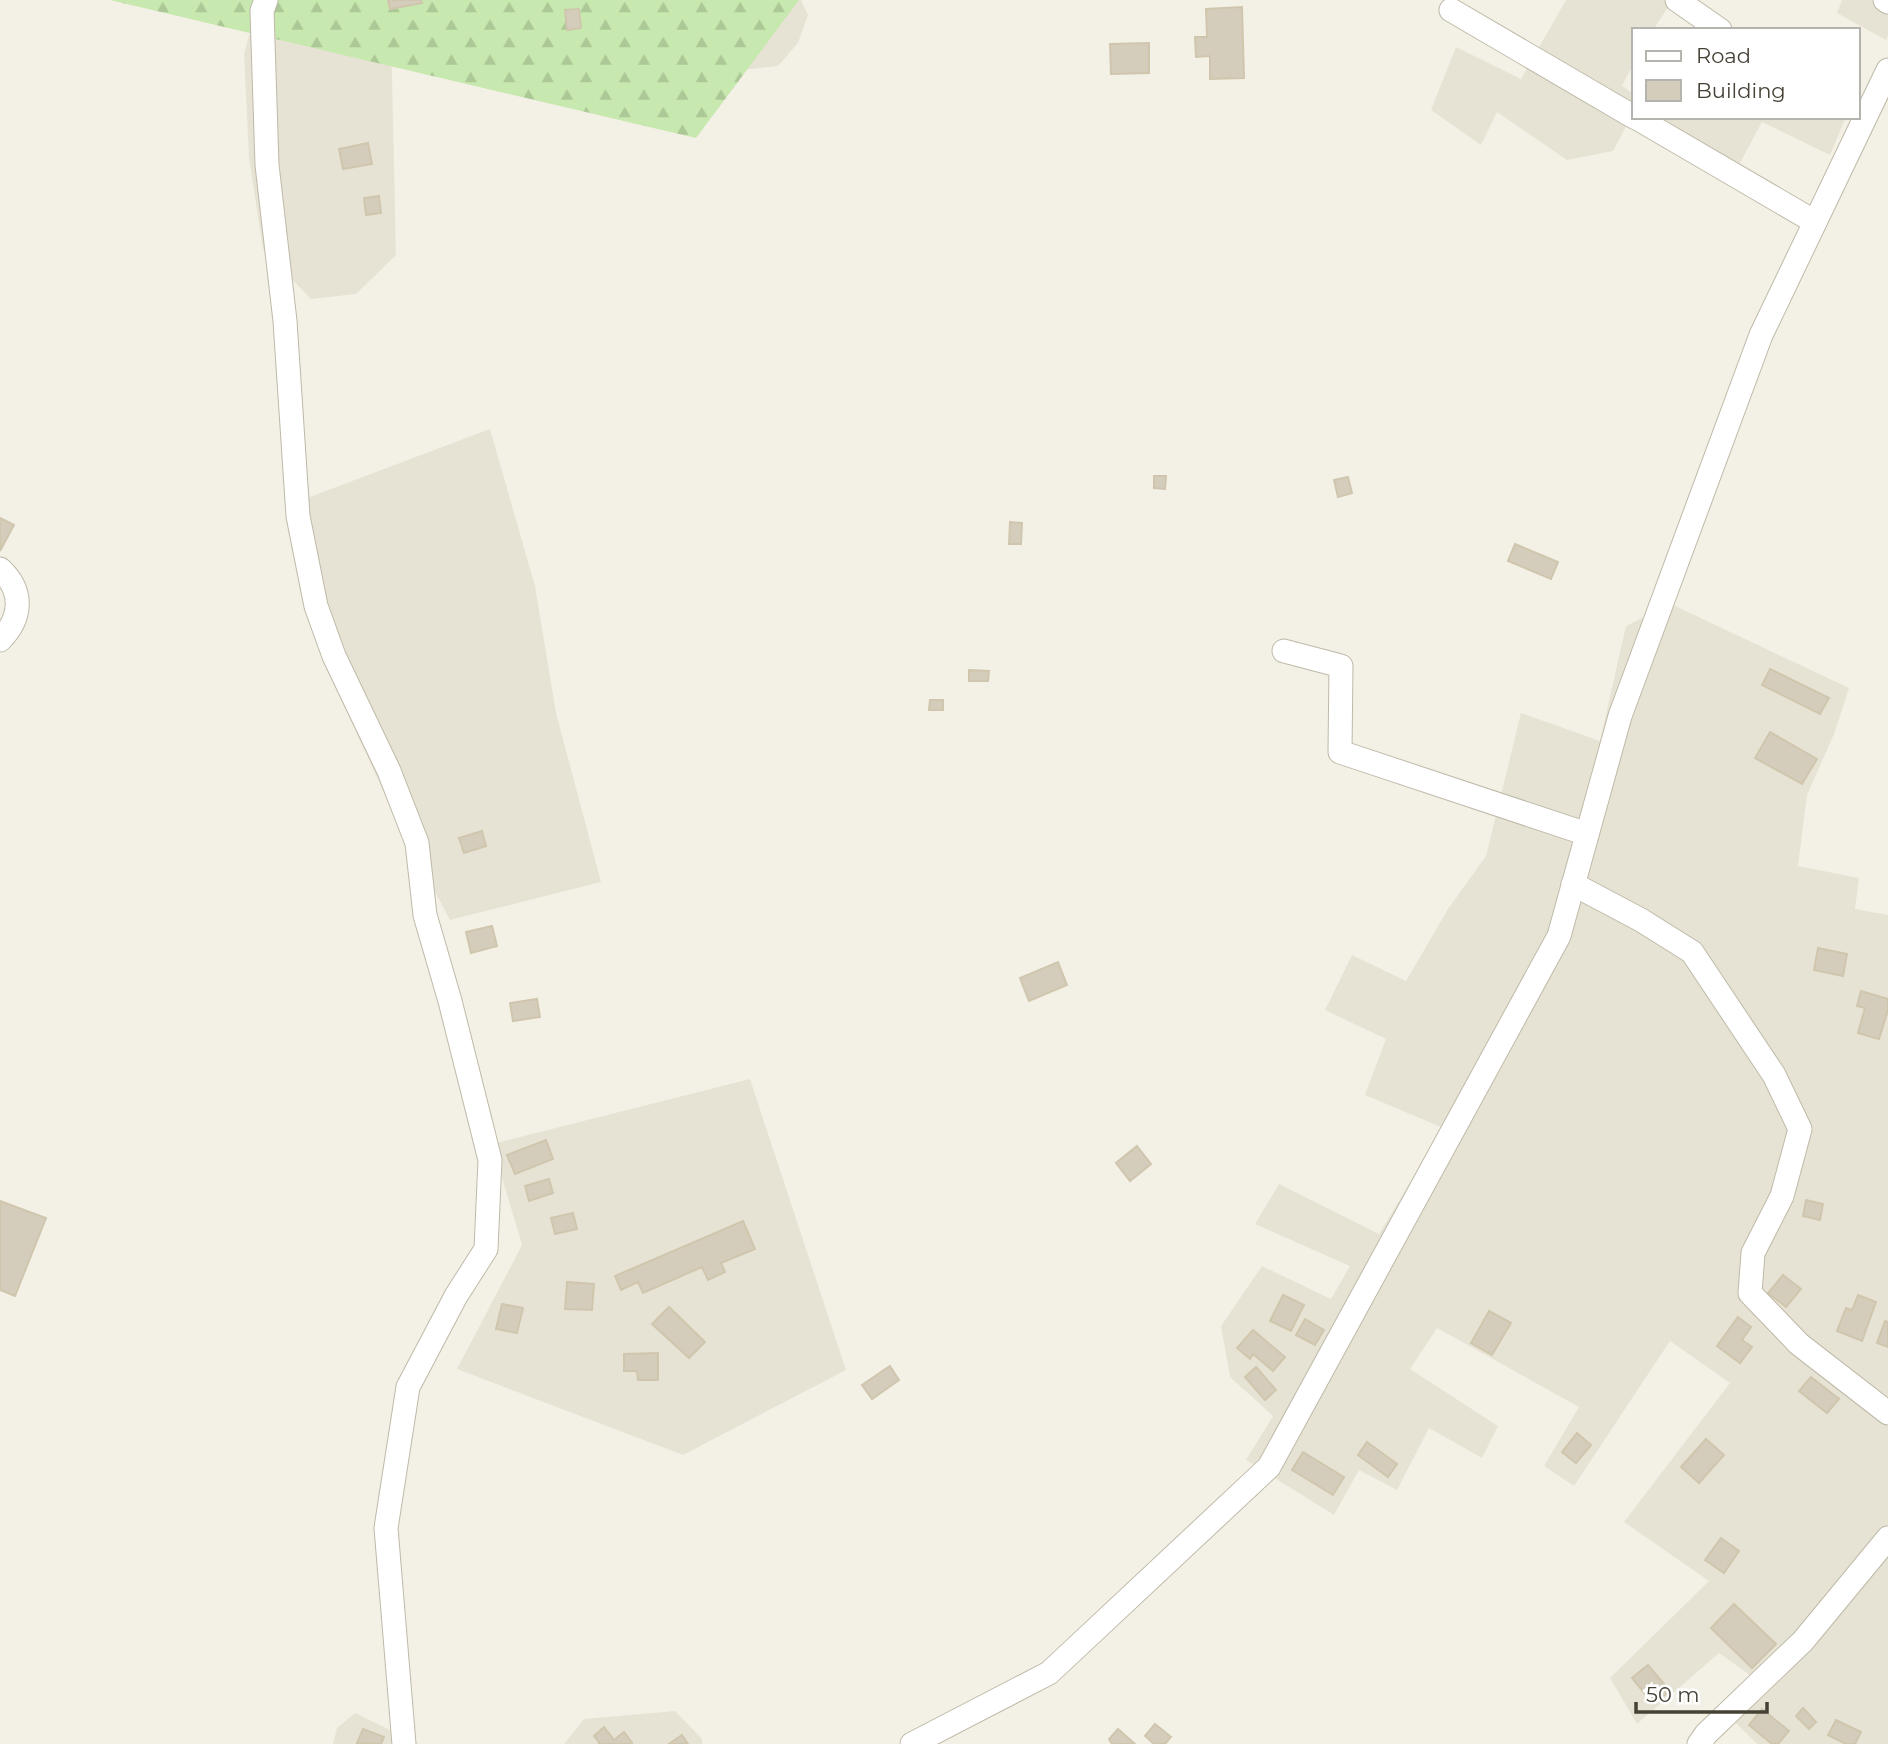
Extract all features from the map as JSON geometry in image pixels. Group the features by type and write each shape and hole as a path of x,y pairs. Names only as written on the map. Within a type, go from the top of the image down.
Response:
{"street":[{"path":"266,0 262,11 267,165 285,321 300,529 316,606 334,656 389,771 417,843 425,915 450,1001 490,1160 486,1250 456,1296 408,1387 386,1528 404,1744"},
{"path":"1677,0 1717,28"},
{"path":"1451,10 1632,115"},
{"path":"912,1744 1049,1673 1269,1467 1559,936 1620,716 1761,335 1862,116 1888,70"},
{"path":"1638,119 1815,222"},
{"path":"0,569 8,576 15,589 17,618 4,629"},
{"path":"1284,651 1340,666 1340,752 1587,834"},
{"path":"1573,884 1641,919 1692,952 1774,1075 1801,1129 1782,1196 1753,1253 1750,1293 1799,1344 1888,1413"},
{"path":"1699,1744 1706,1734 1803,1641 1888,1538"}],"shaded area":[{"path":"259,0 801,0 808,15 798,43 778,66 664,79 391,31 396,255 356,294 311,299 263,249 249,158 244,54"},
{"path":"1566,0 1673,0 1654,28 1632,28 1632,67 1622,86 1632,93 1632,117 1613,151 1567,160 1497,112 1481,145 1431,110 1456,47 1521,79"},
{"path":"1842,0 1888,0 1886,40 1837,13"},
{"path":"1636,119 1845,119 1830,155 1762,122 1740,163"},
{"path":"490,429 535,586 556,713 601,882 450,920 393,812 321,656 307,498"},
{"path":"1671,604 1849,688 1834,734 1807,795 1798,866 1859,878 1855,909 1888,915 1888,1744 1757,1744 1735,1722 1768,1688 1719,1653 1637,1724 1610,1678 1709,1581 1624,1522 1730,1383 1670,1341 1574,1486 1544,1466 1579,1407 1437,1328 1410,1369 1498,1426 1482,1458 1429,1428 1397,1490 1359,1470 1334,1515 1246,1460 1273,1416 1230,1377 1221,1326 1262,1266 1331,1299 1350,1266 1255,1224 1279,1184 1379,1234 1443,1128 1365,1095 1386,1039 1325,1010 1352,955 1406,981 1448,909 1486,856 1521,713 1600,741 1626,626"},
{"path":"750,1079 846,1370 683,1455 457,1369 522,1245 492,1144"},
{"path":"675,1711 702,1739 702,1744 564,1744 584,1719"},
{"path":"355,1713 419,1744 333,1744 337,1728"}],"green space":[{"path":"110,0 799,0 696,138"}],"building":[{"path":"388,0 421,0 422,3 390,9"},
{"path":"1242,7 1244,78 1210,79 1210,56 1196,57 1195,37 1207,37 1206,9"},
{"path":"579,9 581,28 567,30 565,10"},
{"path":"1149,43 1149,73 1111,74 1110,44"},
{"path":"368,143 372,164 343,169 339,149"},
{"path":"379,196 381,213 366,215 364,198"},
{"path":"1154,476 1166,476 1165,489 1154,488"},
{"path":"1348,477 1352,493 1338,497 1334,480"},
{"path":"0,518 14,525 0,551"},
{"path":"1010,522 1022,523 1021,544 1009,544"},
{"path":"1515,544 1558,562 1551,579 1508,561"},
{"path":"1770,669 1829,698 1820,714 1762,685"},
{"path":"969,670 989,671 988,681 969,681"},
{"path":"930,700 943,700 943,710 929,710"},
{"path":"1770,732 1817,759 1802,784 1755,758"},
{"path":"482,831 486,846 464,853 459,838"},
{"path":"492,926 497,946 471,953 466,932"},
{"path":"1818,948 1847,954 1843,976 1814,970"},
{"path":"1058,962 1067,985 1029,1001 1020,978"},
{"path":"1861,991 1888,999 1888,1010 1879,1039 1858,1033 1865,1008 1857,1006"},
{"path":"537,999 540,1017 513,1021 510,1003"},
{"path":"546,1140 553,1159 515,1174 507,1155"},
{"path":"1137,1146 1151,1164 1130,1181 1116,1163"},
{"path":"549,1179 553,1193 529,1201 525,1186"},
{"path":"1806,1200 1823,1204 1820,1220 1803,1216"},
{"path":"0,1201 46,1218 15,1296 0,1290"},
{"path":"573,1213 577,1229 555,1234 551,1218"},
{"path":"743,1221 755,1249 721,1263 725,1272 708,1280 702,1267 643,1293 638,1282 621,1290 615,1276"},
{"path":"1783,1275 1801,1289 1786,1307 1768,1293"},
{"path":"567,1282 594,1284 592,1310 565,1309"},
{"path":"1283,1295 1304,1305 1291,1331 1270,1321"},
{"path":"1858,1295 1876,1302 1862,1341 1837,1331 1846,1308 1852,1310"},
{"path":"502,1304 523,1308 517,1333 496,1329"},
{"path":"669,1307 705,1342 689,1358 652,1324"},
{"path":"1489,1311 1511,1323 1492,1355 1471,1343"},
{"path":"1738,1317 1751,1327 1742,1340 1752,1347 1740,1363 1717,1346"},
{"path":"1305,1319 1324,1330 1315,1345 1296,1335"},
{"path":"1885,1321 1888,1322 1888,1347 1877,1343"},
{"path":"1253,1330 1285,1357 1273,1371 1253,1354 1250,1359 1237,1348"},
{"path":"658,1353 658,1380 638,1380 637,1371 624,1371 624,1354"},
{"path":"890,1366 899,1380 872,1399 862,1385"},
{"path":"1256,1367 1276,1390 1265,1400 1245,1377"},
{"path":"1811,1377 1839,1399 1827,1413 1799,1391"},
{"path":"1577,1433 1591,1445 1576,1463 1562,1452"},
{"path":"1706,1439 1724,1455 1699,1483 1681,1467"},
{"path":"1367,1442 1397,1464 1388,1477 1358,1455"},
{"path":"1303,1452 1344,1477 1333,1495 1292,1470"},
{"path":"1721,1538 1739,1551 1724,1573 1705,1560"},
{"path":"1734,1604 1776,1644 1752,1668 1711,1628"},
{"path":"1648,1665 1670,1691 1653,1704 1632,1678"},
{"path":"1803,1708 1816,1722 1809,1729 1796,1716"},
{"path":"1762,1709 1789,1731 1778,1744 1772,1744 1749,1725"},
{"path":"1836,1720 1861,1732 1855,1744 1846,1744 1828,1735"},
{"path":"1155,1724 1171,1737 1165,1744 1154,1744 1145,1736"},
{"path":"604,1727 614,1740 624,1732 632,1743 598,1744 600,1743 594,1736"},
{"path":"363,1729 384,1737 381,1744 357,1743"},
{"path":"1118,1729 1135,1744 1112,1744 1109,1739"},
{"path":"682,1735 688,1744 669,1744"}]}
